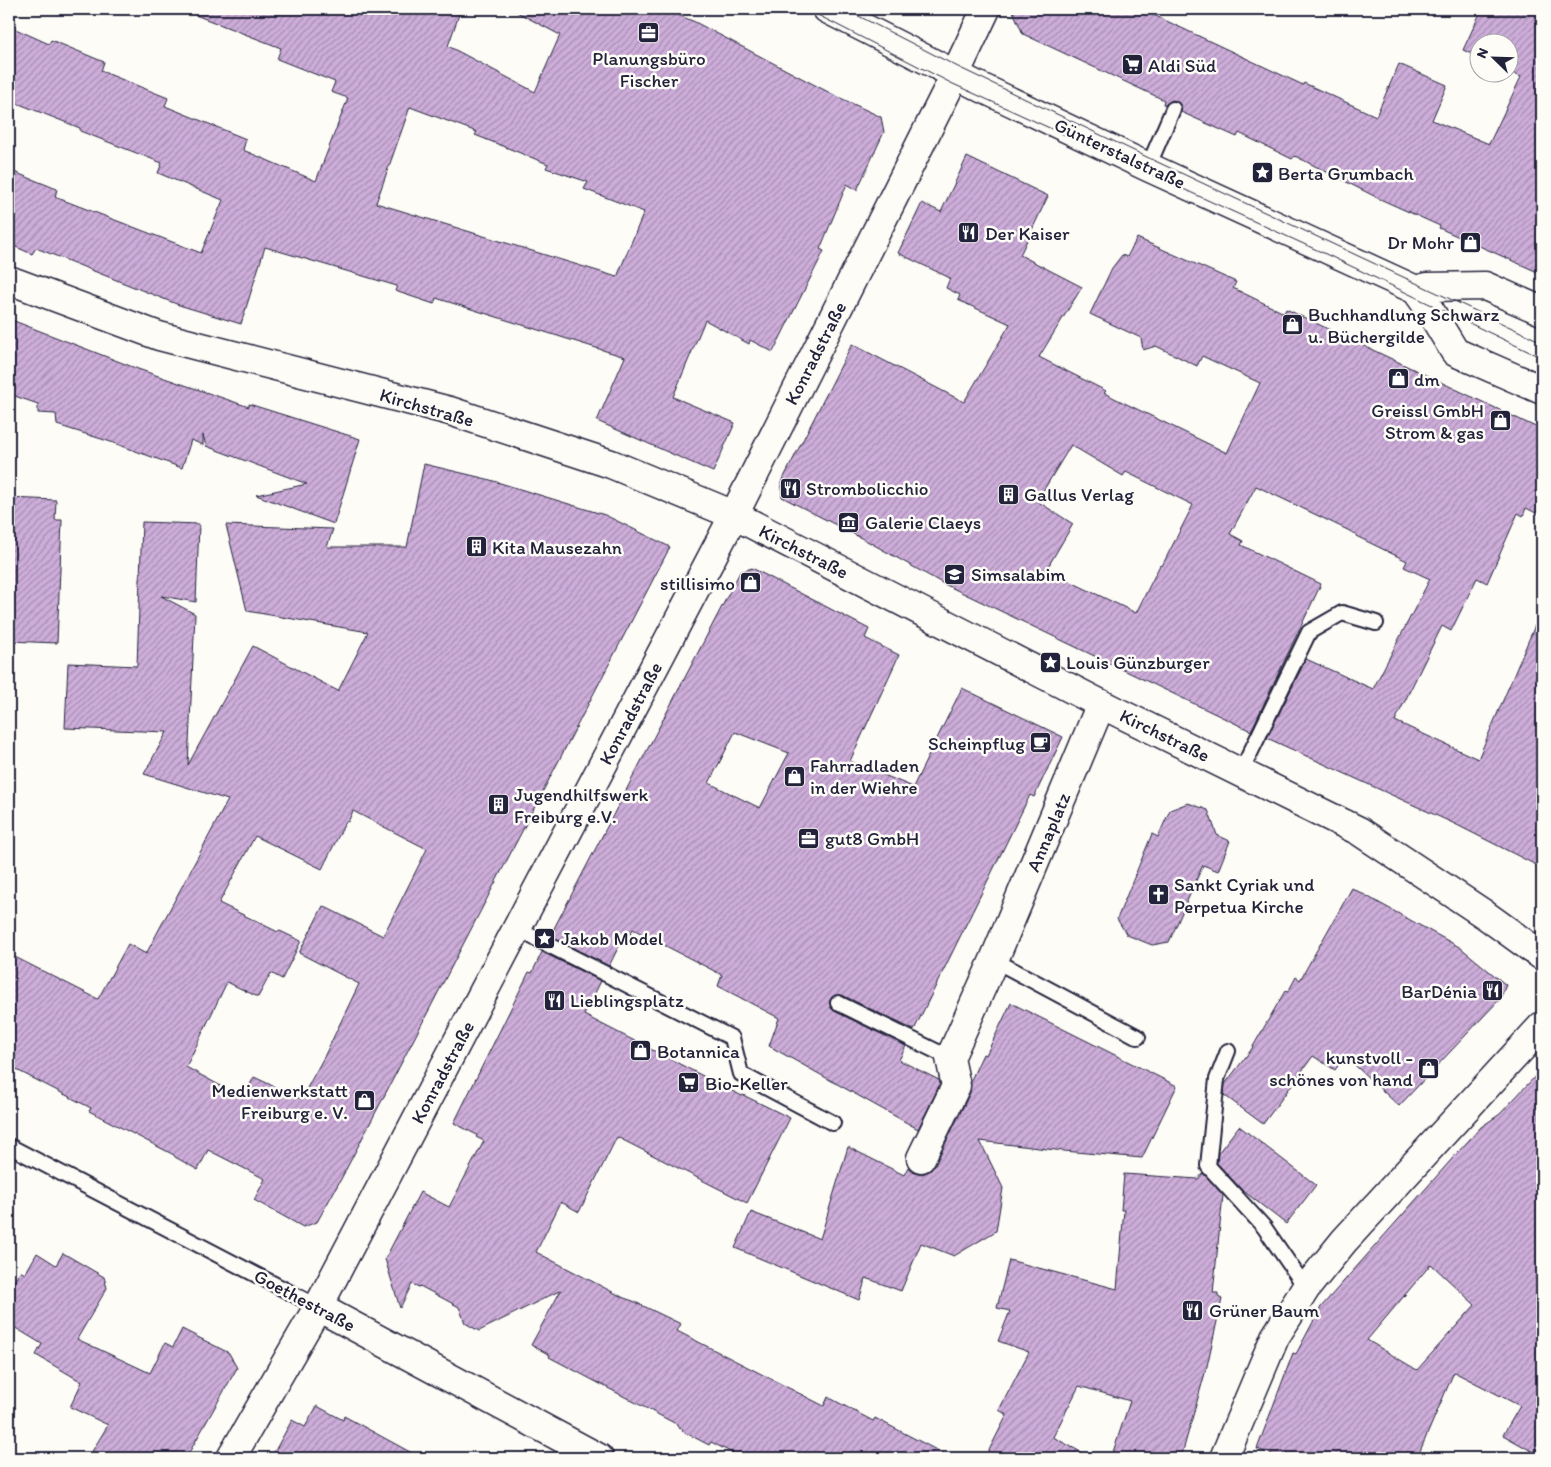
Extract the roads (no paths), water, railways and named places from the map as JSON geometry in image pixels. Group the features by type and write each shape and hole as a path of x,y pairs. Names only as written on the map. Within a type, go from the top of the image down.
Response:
{"street":[{"name":"Günterstalstraße","path":"827,9 956,70 1148,167 1416,290"},
{"name":"Konradstraße","path":"231,1458 318,1307 734,515 986,9"},
{"name":"Kirchstraße","path":"9,280 159,336 450,411 611,464 734,515 1101,704 1359,831 1484,914 1542,956"},
{"path":"1542,311 1485,286 1427,287 1416,290 1455,352 1542,390"},
{"name":"Annaplatz","path":"950,1058 994,960 1101,704"},
{"path":"1224,1458 1275,1338 1306,1288 1344,1241 1542,1026"},
{"path":"921,1158 956,1086 950,1058"},
{"name":"Goethestraße","path":"318,1307 599,1458"}],"lane":[{"path":"1148,167 1173,108"},
{"path":"1241,772 1309,632 1342,613 1376,623"},
{"path":"516,929 732,1038 741,1074 833,1123"},
{"path":"994,960 1138,1037"},
{"path":"838,1002 950,1058"},
{"path":"1228,1051 1217,1079 1208,1166 1264,1227 1306,1288"},
{"name":"Goethestraße","path":"9,1146 318,1307"}],"tram line":[{"path":"806,9 951,83 1330,256 1542,358"},
{"path":"845,9 958,67 1542,342"}],"place":[{"name":"Planungsbüro Fischer","path":"649,32"},
{"name":"Aldi Süd","path":"1132,65"},
{"name":"Berta Grumbach","path":"1262,173"},
{"name":"Der Kaiser","path":"969,233"},
{"name":"Dr Mohr","path":"1470,242"},
{"name":"Buchhandlung Schwarz u. Büchergilde","path":"1292,325"},
{"name":"dm","path":"1398,379"},
{"name":"Greissl GmbH Strom & gas","path":"1500,421"},
{"name":"Strombolicchio","path":"790,488"},
{"name":"Gallus Verlag","path":"1008,494"},
{"name":"Galerie Claeys","path":"849,522"},
{"name":"Kita Mausezahn","path":"476,547"},
{"name":"Simsalabim","path":"955,574"},
{"name":"stillisimo","path":"751,583"},
{"name":"Louis Günzburger","path":"1050,662"},
{"name":"Scheinpflug","path":"1041,743"},
{"name":"Fahrradladen in der Wiehre","path":"794,776"},
{"name":"Jugendhilfswerk Freiburg e.V.","path":"498,805"},
{"name":"gut8 GmbH","path":"809,838"},
{"name":"Sankt Cyriak und Perpetua Kirche","path":"1158,895"},
{"name":"Jakob Model","path":"545,938"},
{"name":"BarDénia","path":"1493,991"},
{"name":"Lieblingsplatz","path":"554,1000"},
{"name":"Botannica","path":"641,1051"},
{"name":"kunstvoll - schönes von hand","path":"1429,1068"},
{"name":"Bio-Keller","path":"689,1083"},
{"name":"Medienwerkstatt Freiburg e. V.","path":"364,1101"},
{"name":"Grüner Baum","path":"1193,1310"}]}
